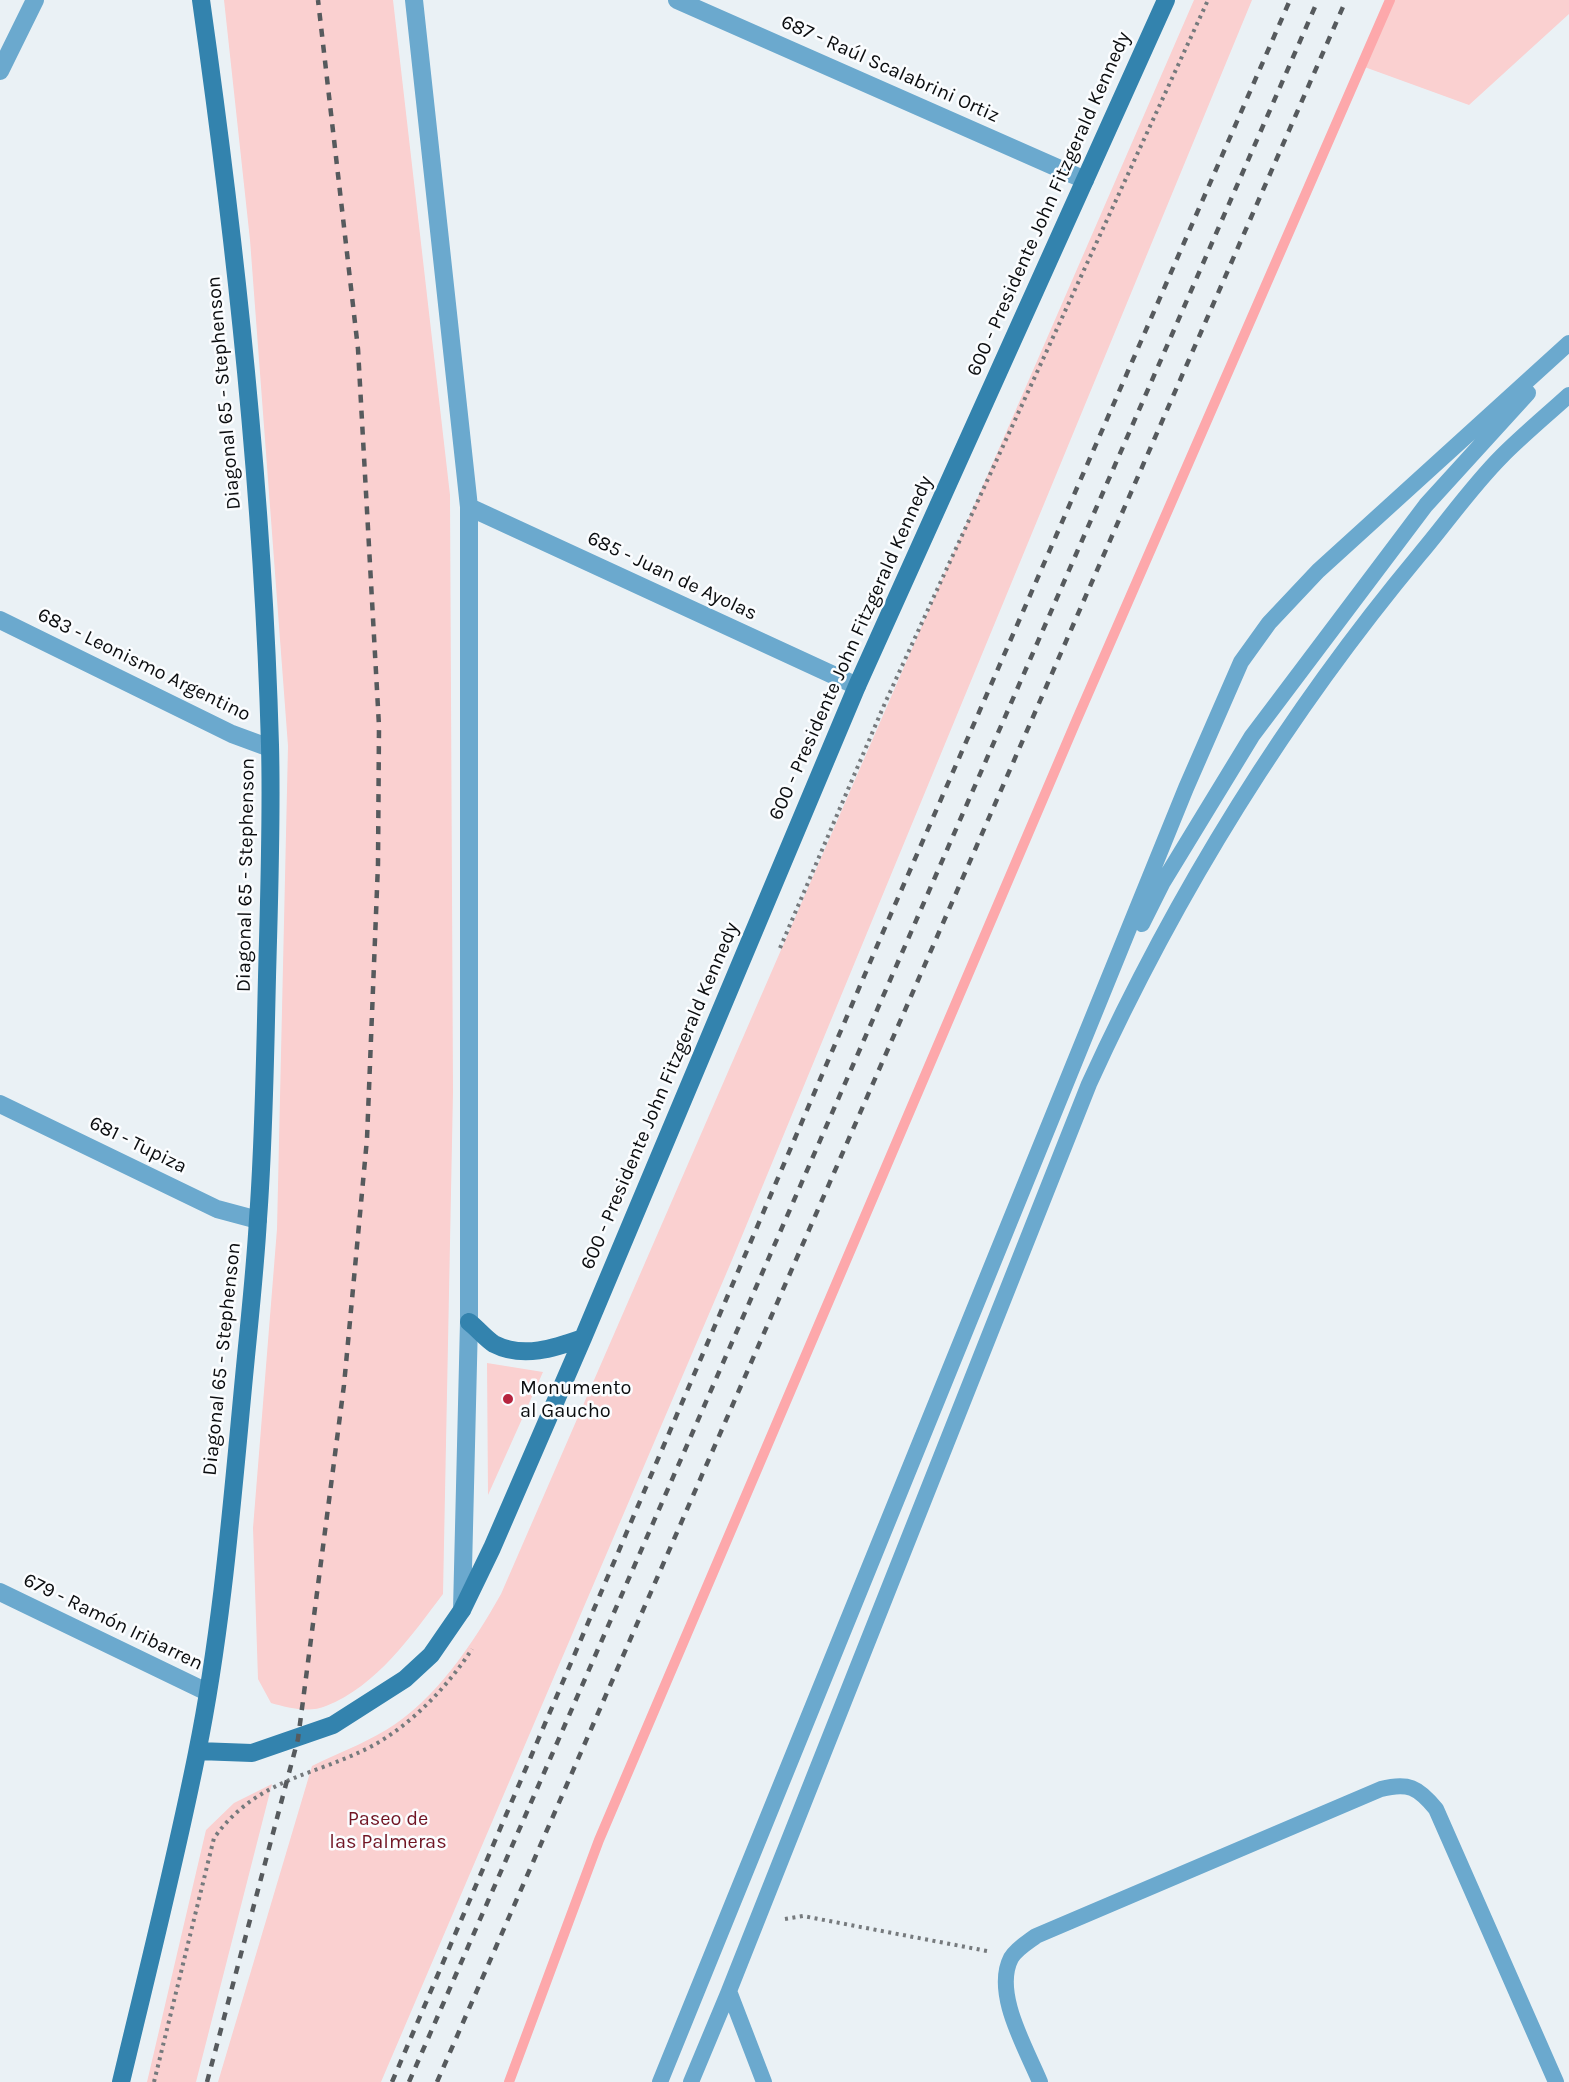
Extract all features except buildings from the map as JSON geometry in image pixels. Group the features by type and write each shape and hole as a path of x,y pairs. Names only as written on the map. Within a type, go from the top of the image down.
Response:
{"street":[{"path":"0,71 35,0"},
{"name":"Diagonal 65 - Stephenson","path":"198,1751 221,1590 258,1220 269,905 270,748 251,418 222,143 201,0"},
{"path":"414,0 469,507 469,1322 462,1610"},
{"name":"687 - Raúl Scalabrini Ortiz","path":"677,0 1086,180"},
{"name":"600 - Presidente John Fitzgerald Kennedy","path":"198,1751 252,1753 333,1725 405,1680 431,1655 462,1610 492,1548 583,1338 856,686 1166,0"},
{"name":"685 - Juan de Ayolas","path":"469,507 856,686"},
{"name":"683 - Leonismo Argentino","path":"0,620 232,734 270,748"},
{"name":"681 - Tupiza","path":"0,1104 217,1209 258,1220"},
{"path":"469,1322 495,1344 525,1352 549,1350 583,1338"},
{"name":"679 - Ramón Iribarren","path":"0,1592 207,1692"},
{"path":"121,2082 198,1751"}],"lane":[{"path":"660,2082 1221,704 1241,662 1269,622 1318,571 1569,343"},
{"path":"1078,1055 1163,882 1252,736 1426,505 1569,348"},
{"path":"691,2082 1085,1095 1134,986 1216,841 1296,717 1388,592 1500,458 1569,395"},
{"path":"1040,2082 1010,2008 1004,1981 1012,1956 1036,1936 1381,1789 1401,1784 1423,1793 1436,1809 1556,2082"},
{"path":"729,1991 764,2082"}],"path":[{"path":"752,1933 776,1920 803,1916 1012,1956"}],"green space":[{"path":"224,0 393,0 450,495 453,1092 443,1594 405,1643 377,1673 344,1697 326,1706 313,1709 292,1708 271,1703 258,1679 253,1528 277,1229 288,746 250,240"},
{"name":"Paseo de las Palmeras","path":"1194,0 1252,0 732,1260 381,2082 218,2082 312,1766 386,1730 421,1703 437,1687 466,1650 501,1594"},
{"path":"1389,0 1569,0 1569,14 1469,105 1359,65"},
{"path":"487,1363 543,1372 488,1495"},
{"path":"272,1784 196,2082 147,2082 206,1830 234,1803"}],"waterway":[{"path":"509,2082 599,1840 1077,719 1390,0"}],"railway":[{"path":"207,2082 298,1739 344,1385 367,1139 378,864 379,726 358,349 318,0"},
{"path":"392,2082 880,939 1290,0"},
{"path":"409,2082 1318,0"},
{"path":"437,2082 1346,0"}],"place":[{"name":"Monumento al Gaucho","path":"508,1399"}]}
